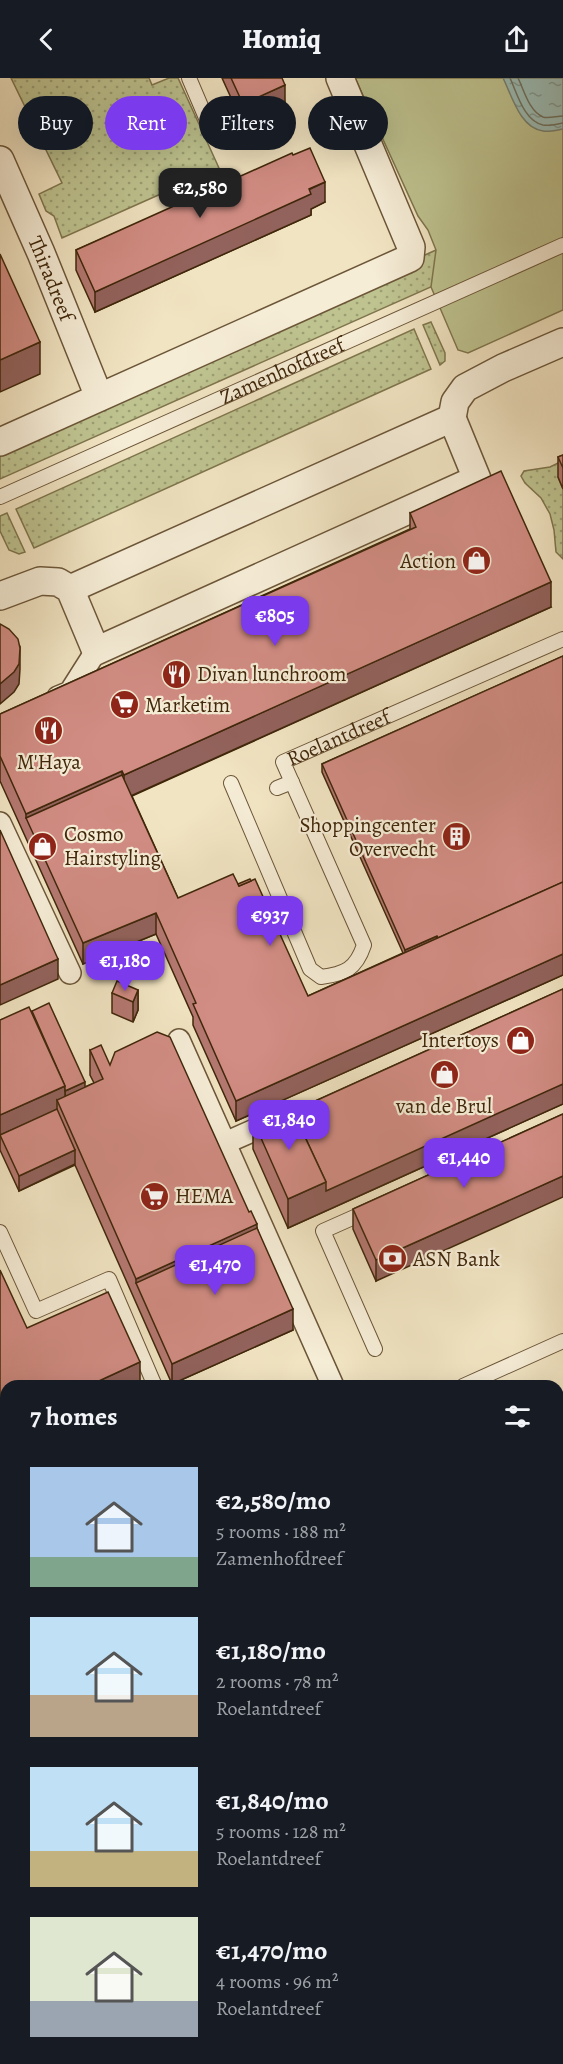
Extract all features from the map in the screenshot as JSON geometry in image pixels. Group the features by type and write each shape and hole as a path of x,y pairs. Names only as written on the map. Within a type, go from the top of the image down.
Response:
{"street":[{"path":"0,442 410,258 411,247 340,78"},
{"name":"Thiradreef","path":"0,160 41,253 99,397"},
{"path":"40,705 70,692 96,651 477,479 452,418 455,402 465,388 563,342"},
{"path":"70,589 452,418"},
{"path":"0,596 40,580 58,582 70,589 96,651"},
{"path":"0,823 70,973"},
{"path":"179,1040 330,1380"},
{"path":"225,1143 290,1114"}],"lane":[{"path":"189,78 199,101"},
{"name":"Zamenhofdreef","path":"0,497 563,245"},
{"name":"Roelantdreef","path":"231,783 310,969 321,977 336,975 349,969 360,959 364,945 283,762 563,639"},
{"path":"277,788 292,782"},
{"path":"375,1349 323,1230 378,1206"},
{"path":"0,1232 36,1311 109,1279 152,1380"},
{"path":"477,1380 563,1341"}],"green space":[{"path":"11,78 149,78 152,85 169,78 178,78 186,96 105,96 105,150 187,150 187,98 199,124 199,150 211,150 219,168 62,238 54,216 46,211 39,194 62,183 46,150 93,150 93,96 20,96"},
{"path":"355,78 563,78 563,310 468,353 458,350 431,287 436,250 388,150 388,96 363,96"},
{"path":"563,228 0,479 0,451 447,245"},
{"path":"431,322 445,353 445,361 440,365 423,325"},
{"path":"414,329 431,369 34,548 16,509"},
{"path":"560,462 563,475 558,477 563,489 563,559 556,552 550,514 541,498 521,476 524,471 550,467"},
{"path":"7,513 25,552 19,554 9,550 0,531 0,516"}],"water":[{"path":"503,78 563,78 563,129 543,131 528,124 518,110"}],"building":[{"path":"231,78 282,78 285,85 261,96 239,96"},
{"path":"308,149 311,150 325,182 309,189 311,194 95,292 76,250 292,153 293,155"},
{"path":"0,254 40,342 0,360"},
{"path":"563,455 563,468 558,457"},
{"path":"501,471 551,582 124,775 122,771 26,814 0,756 0,714 416,527 410,513"},
{"path":"0,624 9,629 18,639 20,648 19,664 14,672 0,684"},
{"name":"Shoppingcenter Overvecht","path":"563,656 563,882 438,938 437,936 405,950 322,764"},
{"path":"122,775 178,898 233,874 239,886 255,879 308,996 563,882 563,954 236,1101 156,913 83,943 26,818"},
{"path":"0,830 58,959 0,985"},
{"path":"250,879 251,881 239,886 238,884"},
{"path":"117,981 138,990 133,1002 112,993"},
{"path":"563,989 563,1084 326,1191 326,1182 293,1111"},
{"path":"49,1003 85,1082 65,1091 65,1086 32,1011"},
{"path":"29,1007 65,1086 0,1115 0,1020"},
{"path":"157,1032 170,1037 249,1212 251,1211 257,1224 136,1279 57,1100 103,1079 90,1050 101,1045 110,1065 115,1052"},
{"path":"289,1103 326,1182 288,1199 253,1120"},
{"path":"57,1109 75,1150 19,1176 0,1135"},
{"path":"563,1114 563,1176 376,1260 353,1209"},
{"path":"257,1228 293,1309 172,1364 136,1283"},
{"path":"0,1270 27,1328 108,1292 140,1362 101,1380 0,1380"}],"place":[{"name":"Action","path":"477,561"},
{"name":"Divan lunchroom","path":"176,674"},
{"name":"Marketim","path":"124,705"},
{"name":"M'Haya","path":"49,731"},
{"name":"Shoppingcenter Overvecht","path":"457,837"},
{"name":"Cosmo Hairstyling","path":"43,846"},
{"name":"Intertoys","path":"520,1040"},
{"name":"van de Brul","path":"444,1075"},
{"name":"HEMA","path":"154,1196"},
{"name":"ASN Bank","path":"392,1259"}]}
